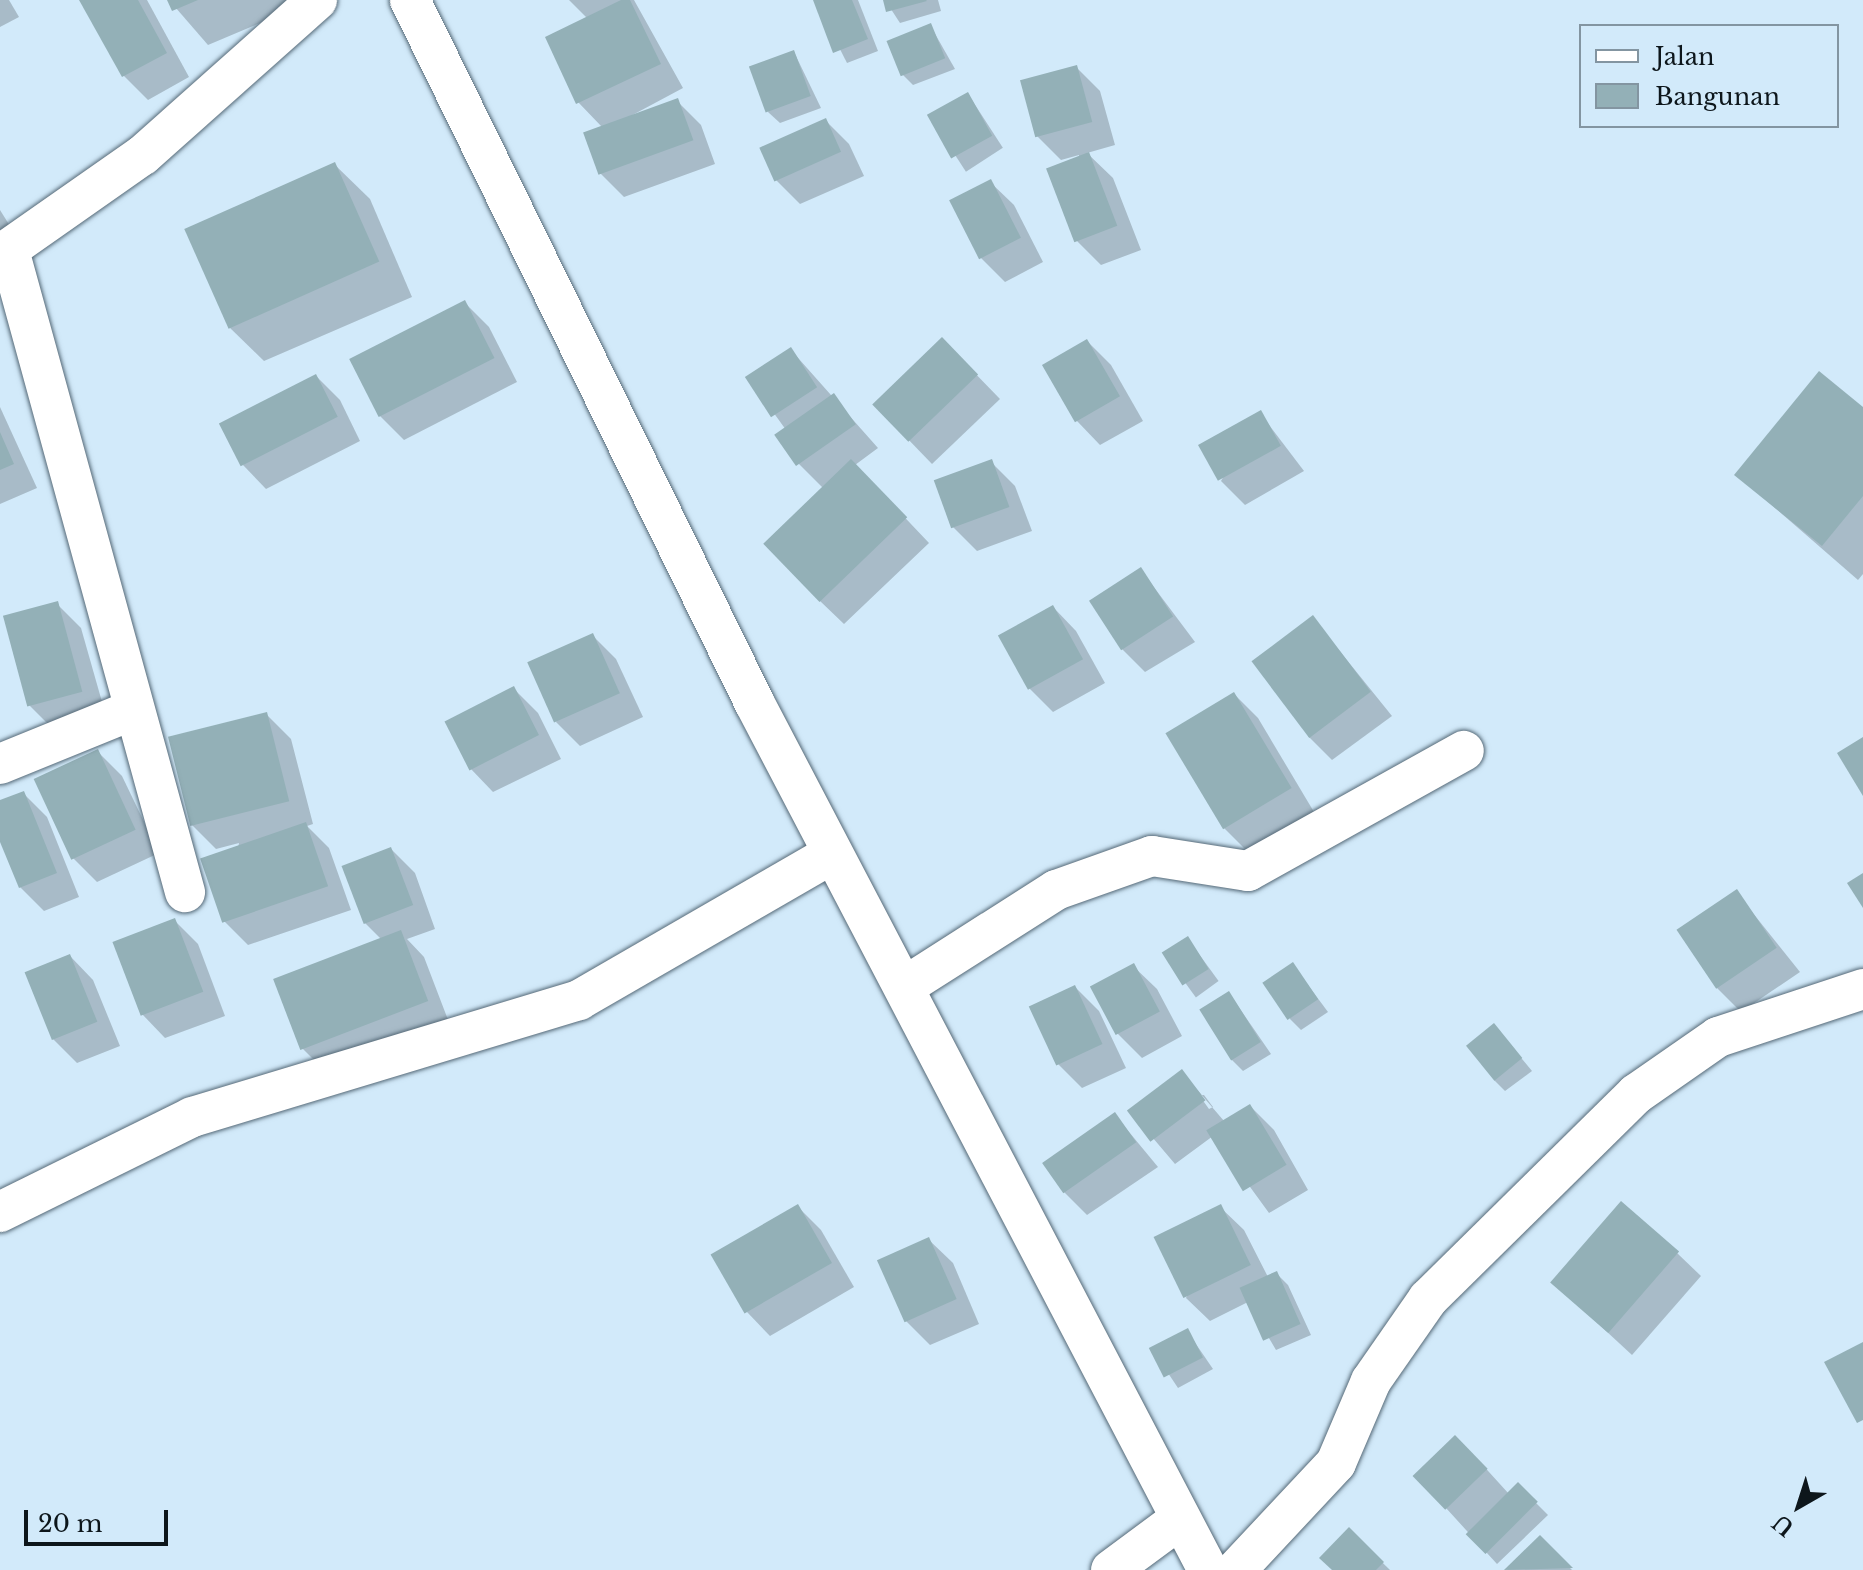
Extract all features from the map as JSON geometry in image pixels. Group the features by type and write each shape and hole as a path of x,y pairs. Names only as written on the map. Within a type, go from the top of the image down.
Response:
{"street":[{"path":"185,892 5,252 143,155 317,0"},
{"path":"410,0 832,854 907,985 1208,1570"},
{"path":"0,764 133,710"},
{"path":"907,985 1056,890 1152,856 1248,871 1464,751"},
{"path":"0,1212 204,1113 579,1000 832,854"},
{"path":"1236,1570 1336,1463 1371,1381 1428,1299 1636,1094 1718,1037 1863,989"},
{"path":"1111,1570 1180,1519"}],"building":[{"path":"79,0 138,0 167,53 122,77"},
{"path":"167,0 198,0 172,11"},
{"path":"621,0 630,0 661,64 576,104 545,37"},
{"path":"813,0 852,0 868,39 833,53"},
{"path":"883,0 926,0 927,1 886,12"},
{"path":"931,23 945,58 901,76 886,41"},
{"path":"794,50 811,96 766,112 749,66"},
{"path":"1077,65 1092,122 1035,137 1020,80"},
{"path":"968,92 992,136 951,159 927,115"},
{"path":"678,98 693,140 598,175 583,133"},
{"path":"826,118 841,152 774,181 759,148"},
{"path":"1089,152 1117,226 1074,242 1046,168"},
{"path":"335,162 379,262 229,329 184,229"},
{"path":"991,179 1021,238 979,259 949,200"},
{"path":"465,300 495,358 379,417 349,359"},
{"path":"942,337 978,374 908,442 872,404"},
{"path":"1087,339 1120,396 1075,422 1042,365"},
{"path":"791,347 817,387 771,417 745,377"},
{"path":"1819,371 1863,407 1863,496 1822,546 1734,475"},
{"path":"316,374 338,417 241,466 219,423"},
{"path":"834,393 856,424 796,466 774,435"},
{"path":"1261,410 1281,446 1218,481 1198,445"},
{"path":"0,432 14,464 0,470"},
{"path":"851,459 907,517 820,602 763,544"},
{"path":"992,459 1009,507 951,528 934,480"},
{"path":"1141,567 1173,616 1121,650 1089,601"},
{"path":"58,601 82,692 27,707 3,616"},
{"path":"1053,605 1083,659 1028,690 998,636"},
{"path":"1313,615 1371,692 1309,738 1252,661"},
{"path":"593,633 620,693 554,723 527,662"},
{"path":"514,686 539,735 469,770 445,721"},
{"path":"1234,692 1292,788 1223,829 1165,733"},
{"path":"267,712 289,801 190,826 168,737"},
{"path":"1863,737 1863,796 1837,753"},
{"path":"98,749 136,830 71,860 34,779"},
{"path":"24,791 57,873 19,888 0,842 0,800"},
{"path":"306,822 328,886 222,923 200,858"},
{"path":"391,847 413,905 364,924 342,866"},
{"path":"1863,873 1863,908 1847,883"},
{"path":"1737,889 1777,948 1716,989 1676,930"},
{"path":"175,918 203,992 141,1016 112,942"},
{"path":"401,930 428,1001 300,1050 273,979"},
{"path":"1188,936 1209,969 1182,986 1162,952"},
{"path":"70,954 97,1022 52,1040 25,972"},
{"path":"1293,962 1318,999 1287,1020 1262,983"},
{"path":"1134,963 1160,1012 1116,1035 1090,986"},
{"path":"1075,985 1102,1044 1056,1065 1029,1007"},
{"path":"1229,991 1261,1042 1231,1060 1199,1010"},
{"path":"1494,1023 1522,1058 1494,1081 1466,1046"},
{"path":"1182,1069 1205,1100 1150,1142 1127,1111"},
{"path":"1250,1104 1287,1165 1243,1191 1206,1130"},
{"path":"1115,1112 1136,1142 1063,1193 1042,1163"},
{"path":"1621,1201 1679,1252 1608,1333 1550,1283"},
{"path":"798,1204 832,1263 745,1313 711,1254"},
{"path":"1221,1204 1251,1265 1183,1298 1154,1237"},
{"path":"929,1237 957,1299 905,1322 877,1260"},
{"path":"1277,1271 1301,1324 1263,1341 1240,1288"},
{"path":"1188,1328 1203,1357 1164,1377 1149,1348"},
{"path":"1863,1342 1863,1420 1857,1423 1824,1362"},
{"path":"1455,1435 1488,1469 1445,1510 1413,1476"},
{"path":"1518,1482 1538,1502 1485,1554 1466,1534"},
{"path":"1349,1527 1384,1562 1376,1570 1332,1570 1319,1558"},
{"path":"1540,1535 1573,1568 1504,1570"}]}
